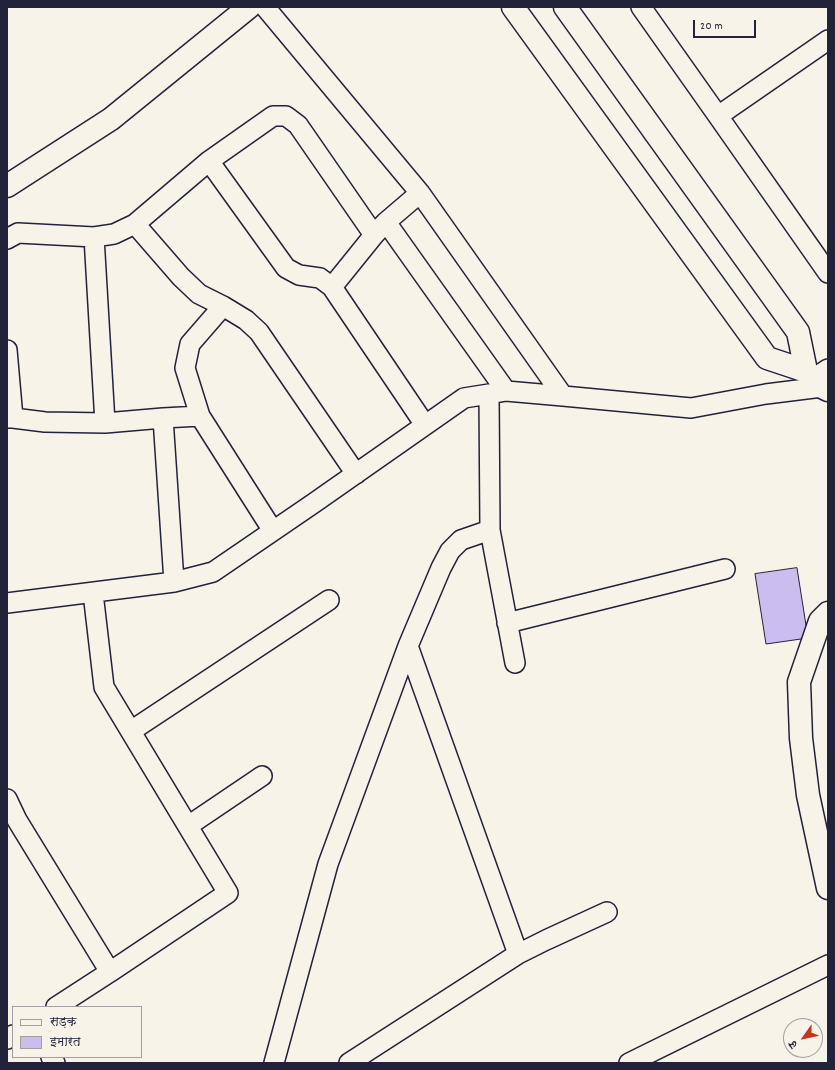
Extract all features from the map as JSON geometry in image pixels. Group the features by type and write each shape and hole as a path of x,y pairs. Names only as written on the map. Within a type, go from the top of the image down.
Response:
{"street":[{"path":"7,186 111,119 249,7"},
{"path":"265,7 420,193 563,396"},
{"path":"513,7 767,358 819,379"},
{"path":"565,7 798,332 819,379"},
{"path":"640,7 828,273"},
{"path":"718,116 828,40"},
{"path":"7,239 18,233 94,237 114,234 135,224 209,162 273,116 286,116 298,124 380,228 497,392 490,530 515,663"},
{"path":"209,162 286,268 299,275 320,278 332,287 425,425"},
{"path":"332,287 380,228 420,193"},
{"path":"135,224 181,277 199,294 246,320 259,332 356,474"},
{"path":"94,237 104,423"},
{"path":"223,306 190,344 185,368 200,416 273,532"},
{"path":"7,350 10,418 45,422 104,423 200,416"},
{"path":"7,604 174,582 213,572 273,532 464,398 497,392 563,396 691,408 766,394 819,379"},
{"path":"163,418 174,582"},
{"path":"274,1063 328,864 408,646 441,568 450,551 461,540 490,530"},
{"path":"507,623 725,569"},
{"path":"58,1006 228,893 104,687 93,593"},
{"path":"131,731 329,600"},
{"path":"828,613 820,621 799,682 801,738 808,795 828,888"},
{"path":"408,646 518,954"},
{"path":"188,826 262,776"},
{"path":"7,799 18,820 110,972"},
{"path":"349,1063 518,954 607,912"},
{"path":"629,1063 828,965"}],"building":[{"path":"797,568 808,638 766,644 755,574"}]}
